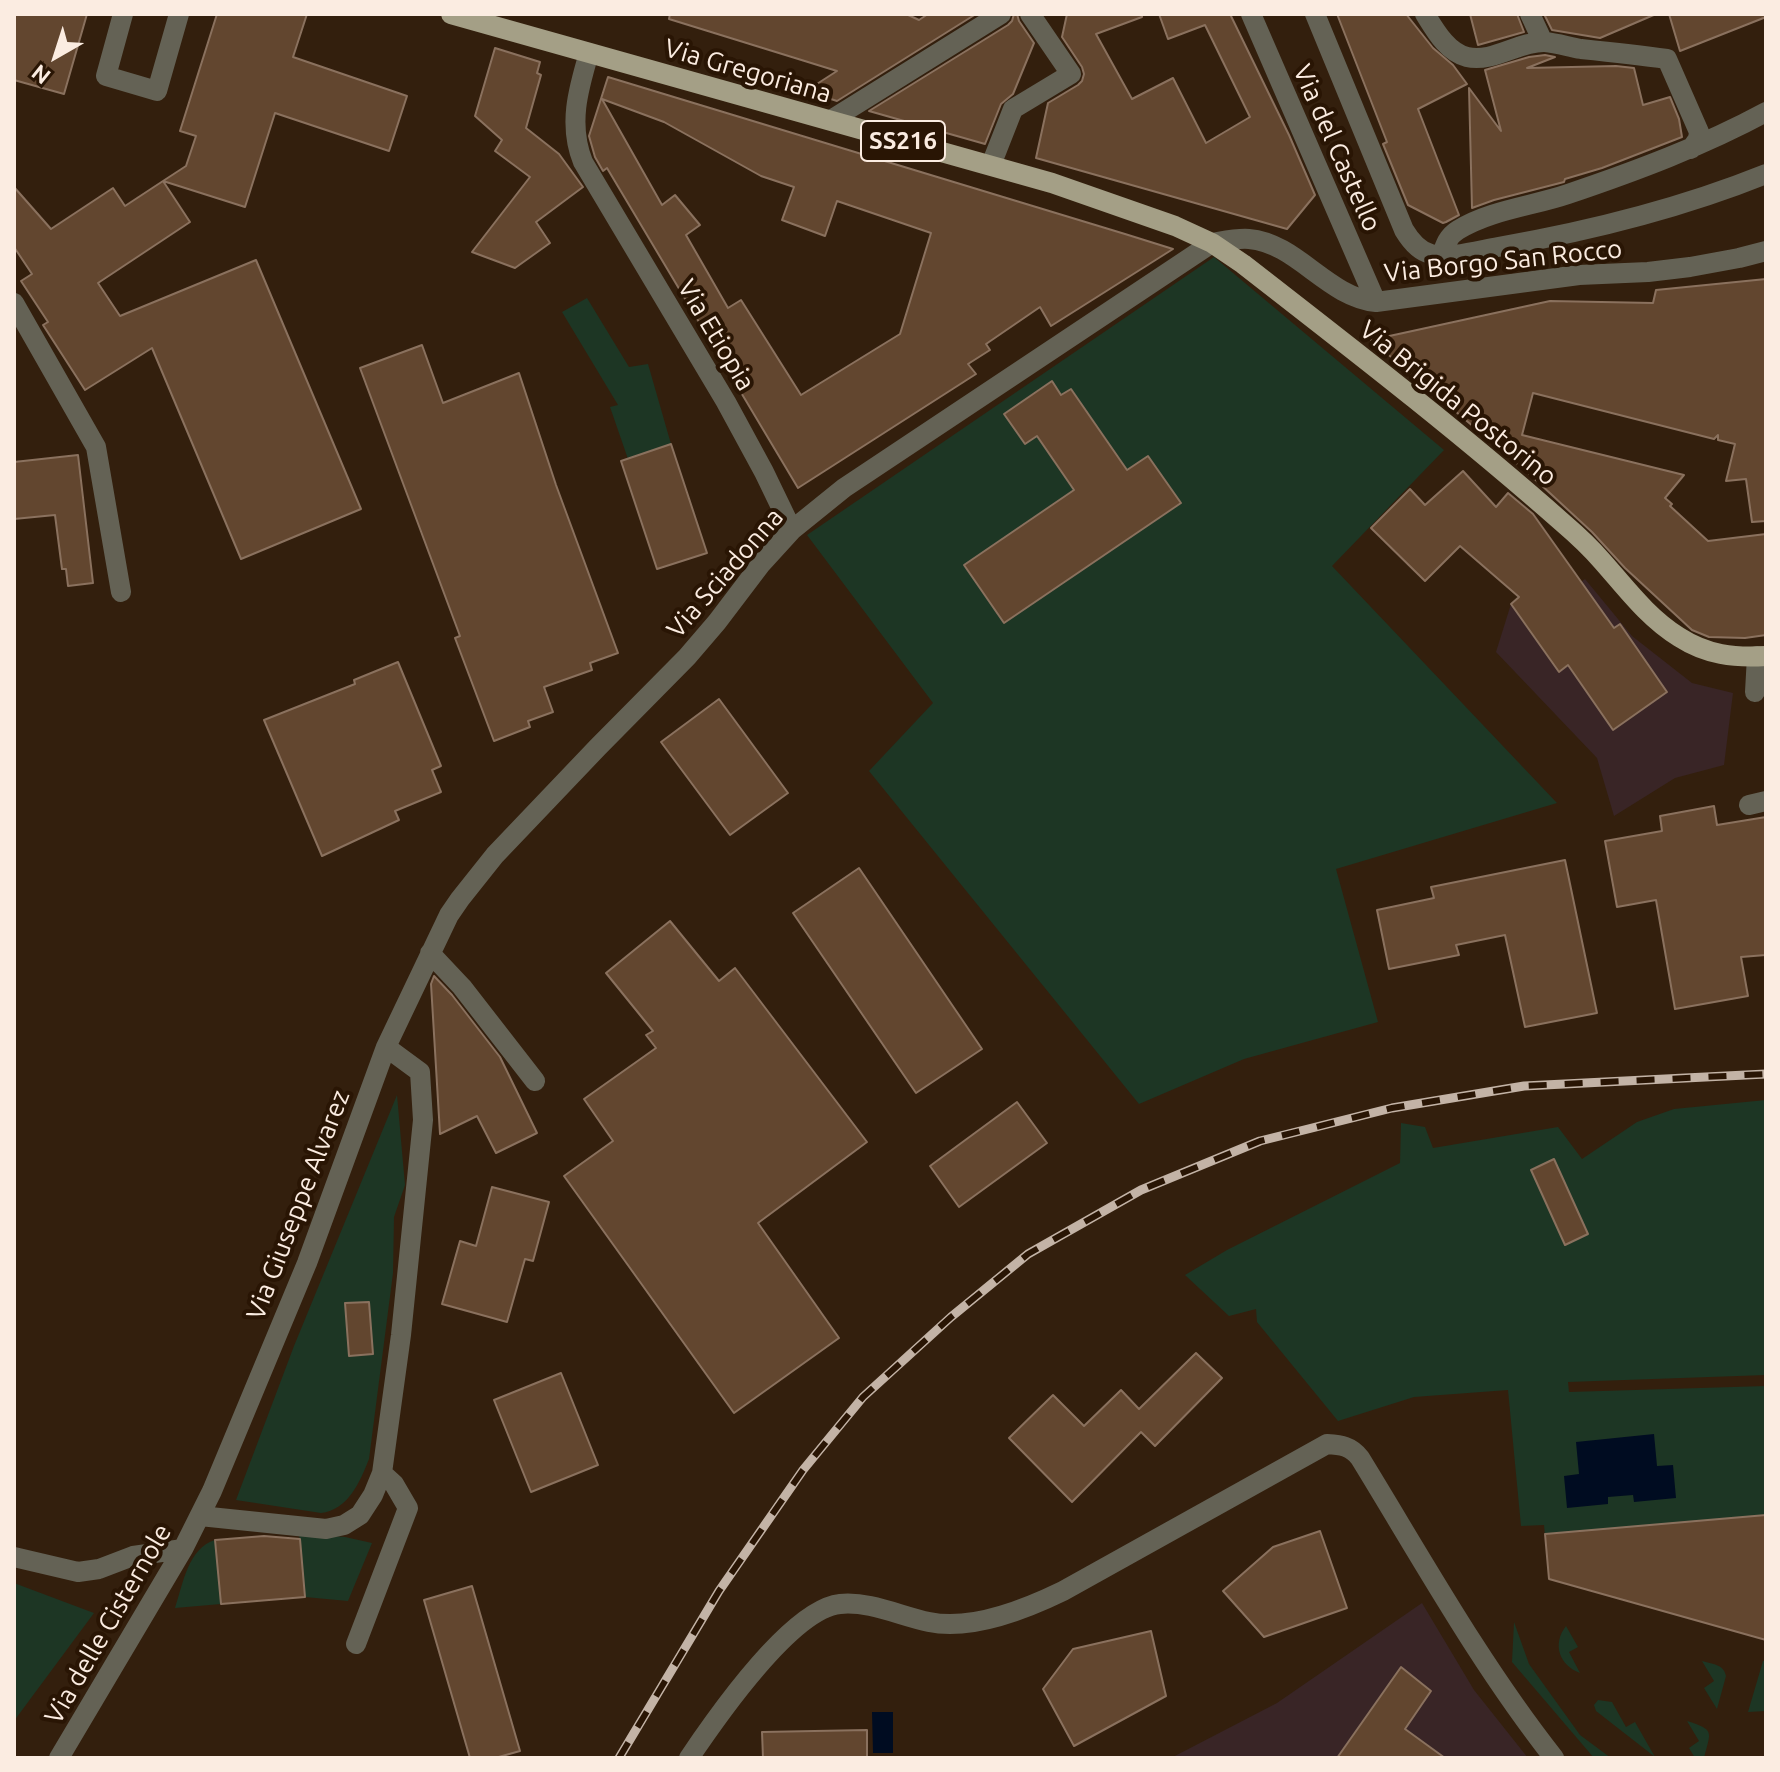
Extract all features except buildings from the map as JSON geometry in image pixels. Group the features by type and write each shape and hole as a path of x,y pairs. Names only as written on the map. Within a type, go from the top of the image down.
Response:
{"main road":[{"name":"Via Gregoriana","path":"451,14 991,165 1114,204 1212,243"},
{"name":"Via Brigida Postorino","path":"1212,243 1253,271 1504,472 1579,536 1636,601 1657,620 1706,651 1731,657 1761,656"}],"street":[{"path":"123,14 106,76 157,91 179,14"},
{"path":"831,120 1001,14"},
{"path":"991,165 1013,109 1071,74 1030,14"},
{"name":"Via del Castello","path":"1251,14 1376,302"},
{"path":"1315,14 1404,230 1424,252 1442,255 1562,235 1642,217 1766,174"},
{"path":"1425,14 1450,48 1470,58 1543,42 1667,59 1699,132 1691,149"},
{"path":"1530,14 1543,42"},
{"name":"Via Etiopia","path":"589,53 576,99 576,143 588,171 726,402 792,530"},
{"path":"1442,255 1452,235 1474,222 1566,195 1691,149 1766,112"},
{"name":"Via Borgo San Rocco","path":"1212,243 1249,239 1266,243 1351,296 1376,302 1579,275 1671,270 1766,251"},
{"name":"Via Sciadonna","path":"449,915 495,855 687,657 792,530 844,488 1212,243"},
{"path":"14,303 96,447 121,592"},
{"path":"1755,692 1761,656"},
{"name":"Via Giuseppe Alvarez","path":"200,1516 307,1263 386,1047 449,915"},
{"path":"430,953 462,987 535,1081"},
{"path":"200,1516 326,1529 344,1525 360,1515 382,1473 401,1335 423,1120 420,1072 386,1047"},
{"path":"689,1758 721,1712 761,1664 789,1634 821,1610 839,1604 865,1605 950,1625 990,1618 1030,1606 1063,1591 1327,1444 1348,1447 1356,1453 1527,1724 1554,1758"},
{"path":"356,1644 408,1508 394,1484 382,1473"},
{"name":"Via delle Cisternole","path":"59,1758 200,1516"},
{"path":"14,1557 78,1572 99,1569 133,1556 183,1549"}],"shaded area":[{"path":"1565,559 1581,582 1585,579 1632,636 1692,683 1733,693 1724,765 1675,778 1614,816 1597,758 1496,652 1511,604"},
{"path":"1422,1603 1474,1690 1528,1758 1171,1758 1277,1703"}],"green space":[{"path":"1214,257 1444,450 1332,566 1557,803 1336,869 1378,1022 1244,1059 1139,1104 869,771 933,703 807,535","holes":["1051,382 1061,395 1071,389 1108,442 1117,477 1148,456 1181,503 1004,623 965,565 1096,492 1037,436 1025,444 1005,413"]},
{"path":"587,298 629,367 648,364 671,444 628,459 610,407 618,405 562,312"},
{"path":"397,1095 405,1185 394,1217 393,1273 369,1459 362,1477 346,1501 321,1513 236,1500 294,1346"},
{"path":"1766,1100 1766,1375 1568,1382 1569,1392 1766,1386 1766,1640 1549,1579 1544,1525 1521,1526 1508,1390 1414,1397 1338,1421 1257,1322 1256,1309 1229,1316 1185,1275 1227,1250 1400,1163 1401,1123 1425,1127 1433,1148 1558,1127 1582,1159 1637,1122 1674,1109"},
{"path":"299,1533 372,1543 348,1601 305,1597"},
{"path":"215,1540 221,1604 175,1608 193,1559 206,1544"},
{"path":"14,1583 94,1613 14,1721"},
{"path":"1514,1622 1529,1664 1580,1735 1611,1758 1594,1758 1512,1662"},
{"path":"1566,1626 1578,1647 1569,1652 1580,1673 1567,1665 1560,1653 1559,1640"},
{"path":"1702,1661 1717,1665 1725,1672 1717,1709 1704,1688 1714,1681"},
{"path":"1763,1661 1766,1661 1766,1711 1748,1712"},
{"path":"1598,1700 1612,1702 1626,1727 1635,1722 1655,1757 1596,1711 1594,1705"},
{"path":"1687,1721 1709,1733 1704,1758 1695,1758 1689,1748 1699,1741"}],"water":[{"path":"1654,1434 1657,1466 1673,1465 1676,1498 1634,1502 1633,1495 1608,1497 1608,1504 1567,1508 1564,1476 1579,1474 1576,1442"},
{"path":"872,1712 893,1712 893,1753 873,1753"}],"railway":[{"path":"619,1758 719,1591 803,1470 863,1397 951,1317 1028,1254 1141,1190 1260,1141 1392,1108 1524,1086 1766,1074"}]}
